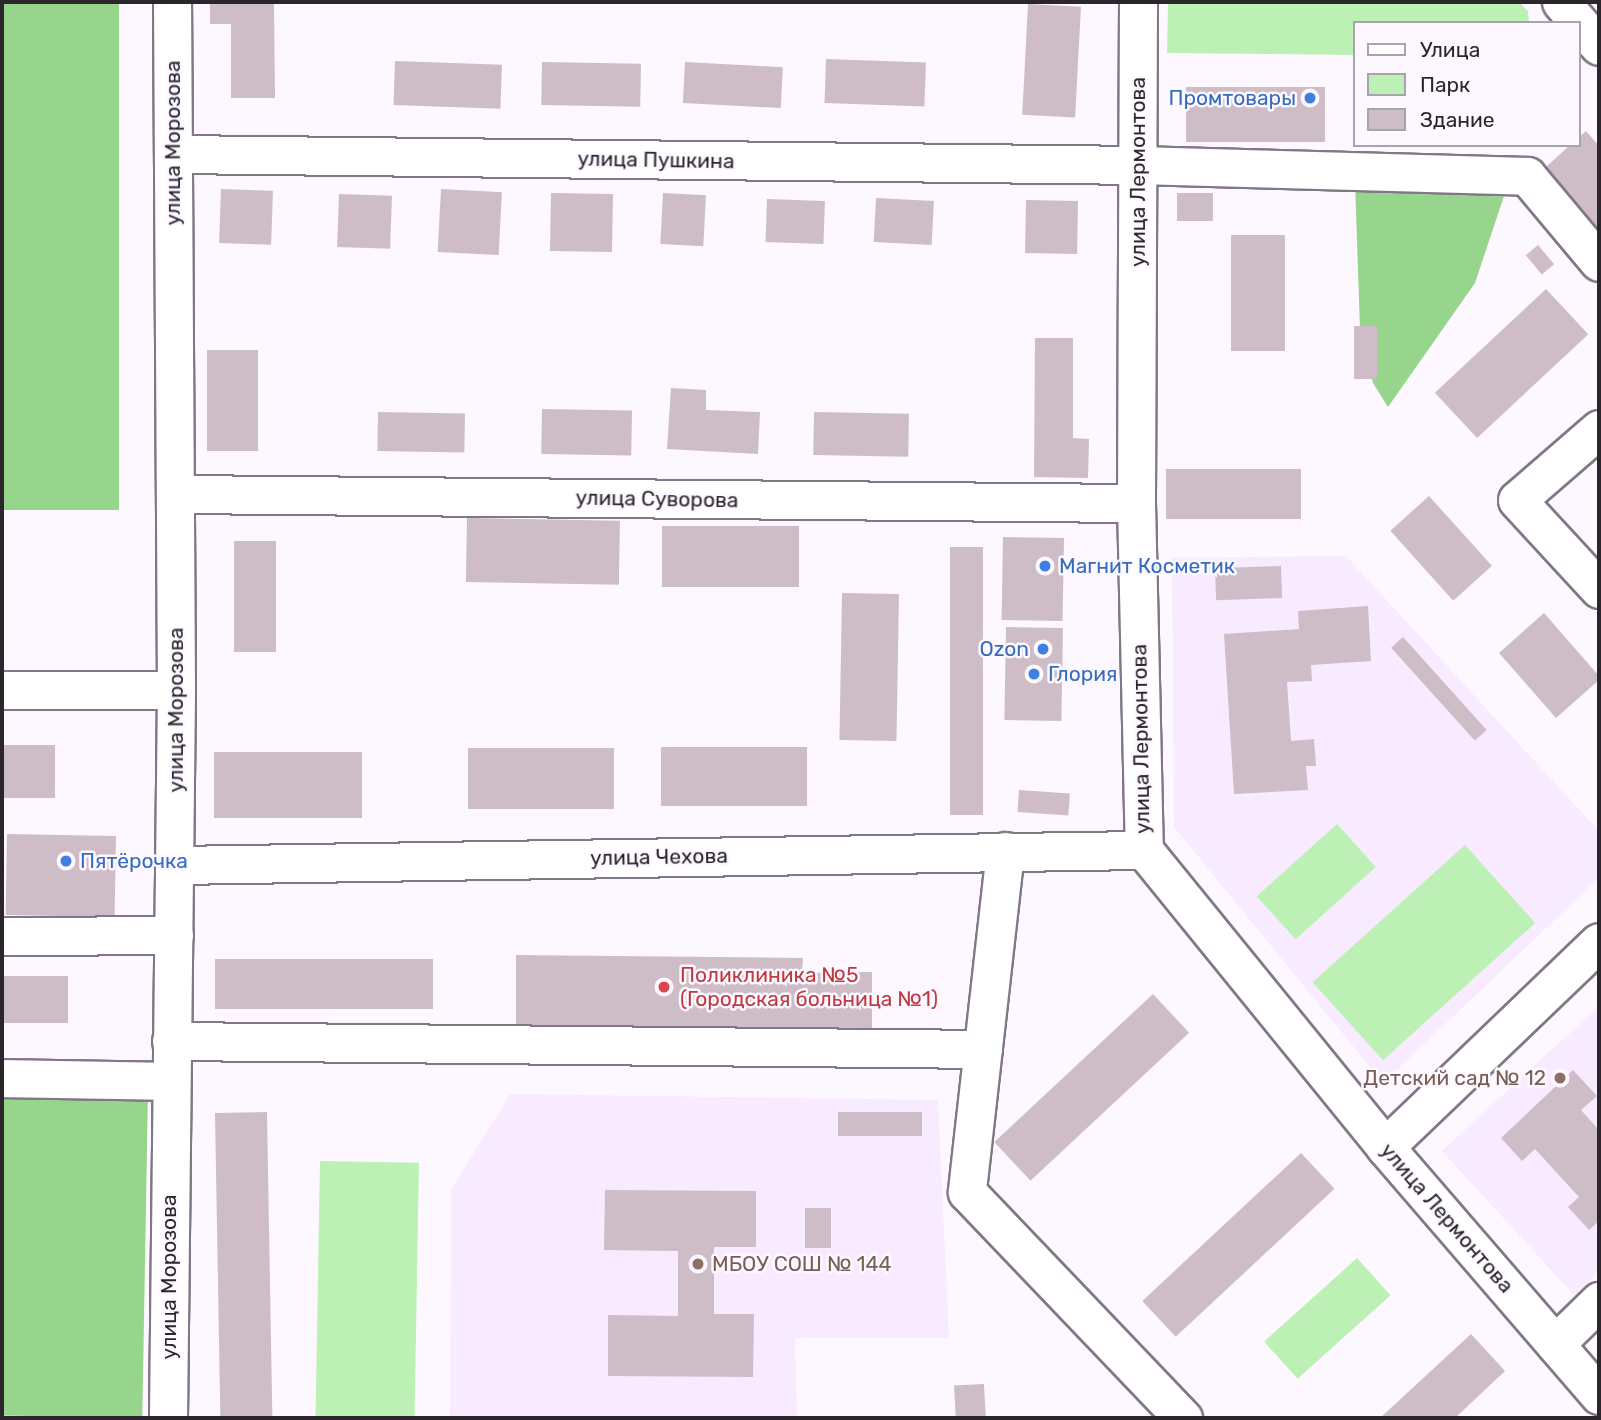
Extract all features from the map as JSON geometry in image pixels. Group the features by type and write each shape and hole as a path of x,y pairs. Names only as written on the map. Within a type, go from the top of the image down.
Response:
{"street":[{"name":"улица Морозова","path":"168,1418 177,494 172,2"},
{"name":"улица Лермонтова","path":"1138,2 1136,503 1144,850 1385,1147 1599,1395"},
{"path":"1561,2 1577,21"},
{"path":"1580,24 1599,46"},
{"name":"улица Пушкина","path":"173,155 1138,165 1527,176 1599,262"},
{"path":"1599,429 1517,500 1599,589"},
{"name":"улица Суворова","path":"177,494 1136,503"},
{"path":"2,690 176,690"},
{"name":"улица Чехова","path":"175,865 1144,850"},
{"path":"1005,852 967,1192 1183,1418"},
{"path":"2,936 174,935"},
{"path":"1385,1147 1599,942"},
{"path":"171,1041 983,1049"},
{"path":"2,1078 171,1081"},
{"path":"1555,1344 1599,1301"}],"shaded area":[{"path":"1346,556 1599,831 1599,878 1383,1083 1174,827 1172,558"},
{"name":"Детский сад № 12","path":"1599,1006 1599,1272 1574,1295 1442,1151"},
{"name":"МБОУ СОШ № 144","path":"510,1094 938,1100 949,1338 795,1338 797,1418 450,1418 451,1190"}],"green space":[{"path":"2,2 119,2 119,510 2,510"},
{"path":"1168,2 1519,2 1528,11 1529,21 1352,21 1352,55 1167,53"},
{"path":"1355,182 1507,187 1475,283 1388,407 1373,383 1360,329"},
{"path":"1337,824 1376,867 1296,939 1257,896"},
{"path":"1465,845 1535,923 1383,1060 1313,982"},
{"path":"2,1087 148,1090 142,1418 2,1416"},
{"path":"320,1161 419,1163 415,1418 316,1418"},
{"path":"1357,1258 1390,1295 1298,1379 1264,1342"}],"building":[{"path":"210,3 274,3 275,98 231,98 231,24 210,24"},
{"path":"1028,4 1081,7 1075,118 1022,115"},
{"path":"826,59 926,62 924,106 824,103"},
{"path":"395,61 502,65 500,109 393,105"},
{"path":"542,62 641,64 640,107 541,105"},
{"path":"685,62 783,67 781,108 683,103"},
{"path":"1186,87 1325,87 1325,142 1186,142"},
{"path":"1586,131 1599,146 1599,229 1545,168 1568,147 1580,147 1580,136"},
{"path":"221,189 273,191 271,245 219,243"},
{"path":"441,189 502,192 499,255 438,252"},
{"path":"551,193 613,194 612,252 550,251"},
{"path":"663,193 706,195 703,246 660,244"},
{"path":"1177,193 1213,193 1213,221 1177,221"},
{"path":"339,194 392,196 390,249 337,247"},
{"path":"876,198 934,201 932,245 874,242"},
{"path":"767,199 825,201 823,244 765,242"},
{"path":"1026,200 1078,201 1077,254 1025,253"},
{"path":"1231,235 1285,235 1285,351 1231,351"},
{"path":"1538,245 1554,264 1542,274 1526,255"},
{"path":"1546,289 1588,334 1477,438 1435,393"},
{"path":"1354,326 1377,326 1377,379 1354,379"},
{"path":"1035,338 1073,338 1073,438 1089,439 1088,478 1034,477"},
{"path":"207,350 258,350 258,451 207,451"},
{"path":"671,388 706,390 706,410 760,412 758,454 667,449"},
{"path":"542,409 632,411 631,456 541,454"},
{"path":"378,412 465,414 464,453 377,451"},
{"path":"814,412 909,414 908,457 813,455"},
{"path":"1166,469 1301,469 1301,519 1166,519"},
{"path":"1429,496 1492,566 1453,601 1390,531"},
{"path":"467,518 620,521 619,585 466,582"},
{"path":"662,526 799,526 799,587 662,587"},
{"path":"1003,537 1064,538 1063,621 1002,620"},
{"path":"234,541 276,541 276,652 234,652"},
{"path":"950,547 983,547 983,815 950,815"},
{"path":"1281,566 1282,598 1216,600 1215,568"},
{"path":"842,593 899,594 896,741 839,740"},
{"path":"1368,606 1371,661 1311,665 1312,681 1287,682 1291,741 1314,739 1316,766 1306,766 1308,790 1234,794 1224,634 1299,629 1298,611"},
{"path":"1544,613 1599,676 1599,680 1556,718 1499,653"},
{"name":"Глория","path":"1006,627 1063,628 1061,721 1004,720"},
{"path":"1403,637 1487,730 1475,741 1391,648"},
{"path":"2,745 55,745 55,798 2,798"},
{"path":"661,747 807,747 807,806 661,806"},
{"path":"468,748 614,748 614,809 468,809"},
{"path":"214,752 362,752 362,818 214,818"},
{"path":"1019,790 1070,794 1068,816 1017,812"},
{"path":"7,834 116,836 115,917 6,915"},
{"path":"516,955 803,958 802,973 872,972 872,1028 516,1026"},
{"path":"215,959 433,959 433,1009 215,1009"},
{"path":"2,976 68,976 68,1023 2,1023"},
{"path":"1153,994 1189,1033 1030,1181 994,1142"},
{"path":"1573,1070 1597,1096 1581,1110 1599,1130 1599,1221 1589,1230 1568,1207 1579,1197 1535,1149 1522,1161 1501,1138"},
{"path":"267,1112 272,1418 220,1418 215,1113"},
{"path":"838,1112 922,1112 922,1136 838,1136"},
{"path":"1301,1153 1334,1189 1176,1337 1142,1301"},
{"path":"605,1190 756,1191 756,1247 714,1247 714,1314 754,1314 753,1377 608,1376 608,1315 678,1316 678,1251 604,1250"},
{"path":"805,1208 831,1208 831,1248 805,1248"},
{"path":"1471,1334 1505,1371 1455,1418 1380,1418"},
{"path":"984,1384 986,1418 956,1418 954,1386"}],"place":[{"name":"Промтовары","path":"1310,98"},
{"name":"Магнит Косметик","path":"1045,566"},
{"name":"Ozon","path":"1043,649"},
{"name":"Глория","path":"1034,674"},
{"name":"Пятёрочка","path":"66,861"},
{"name":"Поликлиника №5 (Городская больница №1)","path":"664,987"},
{"name":"Детский сад № 12","path":"1560,1078"},
{"name":"МБОУ СОШ № 144","path":"698,1264"}]}
